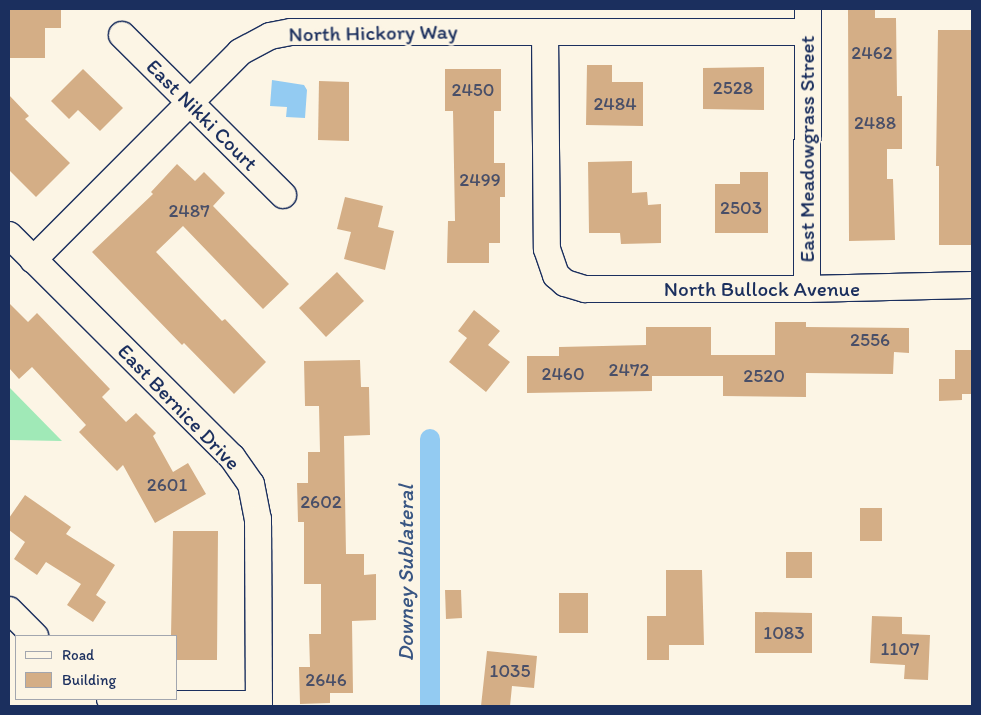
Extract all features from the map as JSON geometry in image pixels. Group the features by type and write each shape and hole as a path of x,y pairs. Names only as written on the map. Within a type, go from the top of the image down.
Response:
{"street":[{"name":"North Hickory Way","path":"33,260 240,52 270,36 291,32 545,32 808,20"},
{"name":"East Meadowgrass Street","path":"807,289 808,20"},
{"name":"North Bullock Avenue","path":"545,32 547,249 556,275 565,283 585,289 807,289 972,286"},
{"name":"East Nikki Court","path":"122,34 283,195"},
{"path":"9,235 33,260"},
{"name":"East Bernice Drive","path":"33,260 232,457 251,484 258,519 258,705"},
{"path":"9,610 34,635"},
{"path":"115,700 137,704 258,705"}],"green space":[{"path":"9,387 62,441 9,440"}],"water":[{"path":"272,80 304,85 307,90 305,118 286,117 287,107 270,106"}],"building":[{"path":"9,9 61,9 61,28 45,28 45,58 9,58"},
{"path":"848,9 875,9 875,18 896,18 897,96 902,96 902,149 887,149 887,179 893,179 895,240 849,241"},
{"path":"938,30 972,30 972,245 939,245 939,166 936,166"},
{"path":"587,65 612,65 612,82 643,82 643,126 586,125"},
{"path":"764,67 764,110 703,109 703,68"},
{"path":"83,69 123,108 100,131 78,110 69,119 51,101"},
{"path":"445,69 501,69 501,111 494,111 494,163 505,163 505,197 500,197 500,243 489,243 489,263 447,263 448,221 455,221 453,111 445,111"},
{"path":"319,81 349,82 349,141 318,140"},
{"path":"9,95 29,116 25,119 70,163 36,197 9,170"},
{"path":"632,161 632,193 647,192 648,205 661,204 661,243 621,244 620,233 589,233 588,162"},
{"path":"177,164 195,181 204,172 225,193 213,206 289,284 263,309 183,226 156,252 222,321 225,319 266,362 234,394 184,343 182,345 92,252 153,194 151,192"},
{"path":"740,172 768,172 768,233 715,233 715,184 740,184"},
{"path":"345,197 383,206 378,227 394,231 385,270 344,259 351,232 337,229"},
{"path":"337,272 364,301 326,337 299,308"},
{"path":"9,303 28,322 37,313 110,389 102,397 126,422 136,413 156,433 153,436 173,472 188,463 206,494 155,523 123,465 117,471 79,432 86,425 32,367 19,379 9,368"},
{"path":"474,310 500,331 488,345 510,362 486,392 449,362 467,338 458,331"},
{"path":"775,322 806,322 806,327 909,328 909,353 894,352 893,374 806,373 806,397 723,396 723,376 652,376 652,391 527,393 527,356 559,356 559,347 646,345 646,327 711,327 711,355 775,355"},
{"path":"955,350 972,350 972,394 962,394 962,400 939,401 939,379 955,379"},
{"path":"360,360 361,387 369,387 370,435 344,436 346,554 364,554 364,575 376,574 376,620 352,621 353,693 330,693 330,703 300,704 299,667 310,667 309,634 321,634 321,584 304,584 304,522 298,522 297,483 308,483 308,452 320,452 319,406 305,406 304,361"},
{"path":"25,495 71,527 66,534 115,565 96,595 106,602 93,622 67,605 81,584 46,562 37,575 14,559 25,542 9,530 9,518"},
{"path":"860,508 882,508 882,541 860,541"},
{"path":"173,531 218,531 217,660 178,660 178,635 171,635"},
{"path":"786,552 812,552 812,578 786,578"},
{"path":"666,570 702,570 704,645 669,645 669,660 647,660 647,616 666,616"},
{"path":"445,590 461,590 462,618 446,619"},
{"path":"559,593 588,593 588,633 559,633"},
{"path":"755,612 812,613 812,653 755,653"},
{"path":"872,616 902,617 902,634 930,635 928,680 904,679 905,665 870,663"},
{"path":"487,651 537,656 534,688 512,686 510,706 481,706"}],"waterway":[{"name":"Downey Sublateral","path":"430,439 430,706"}]}
